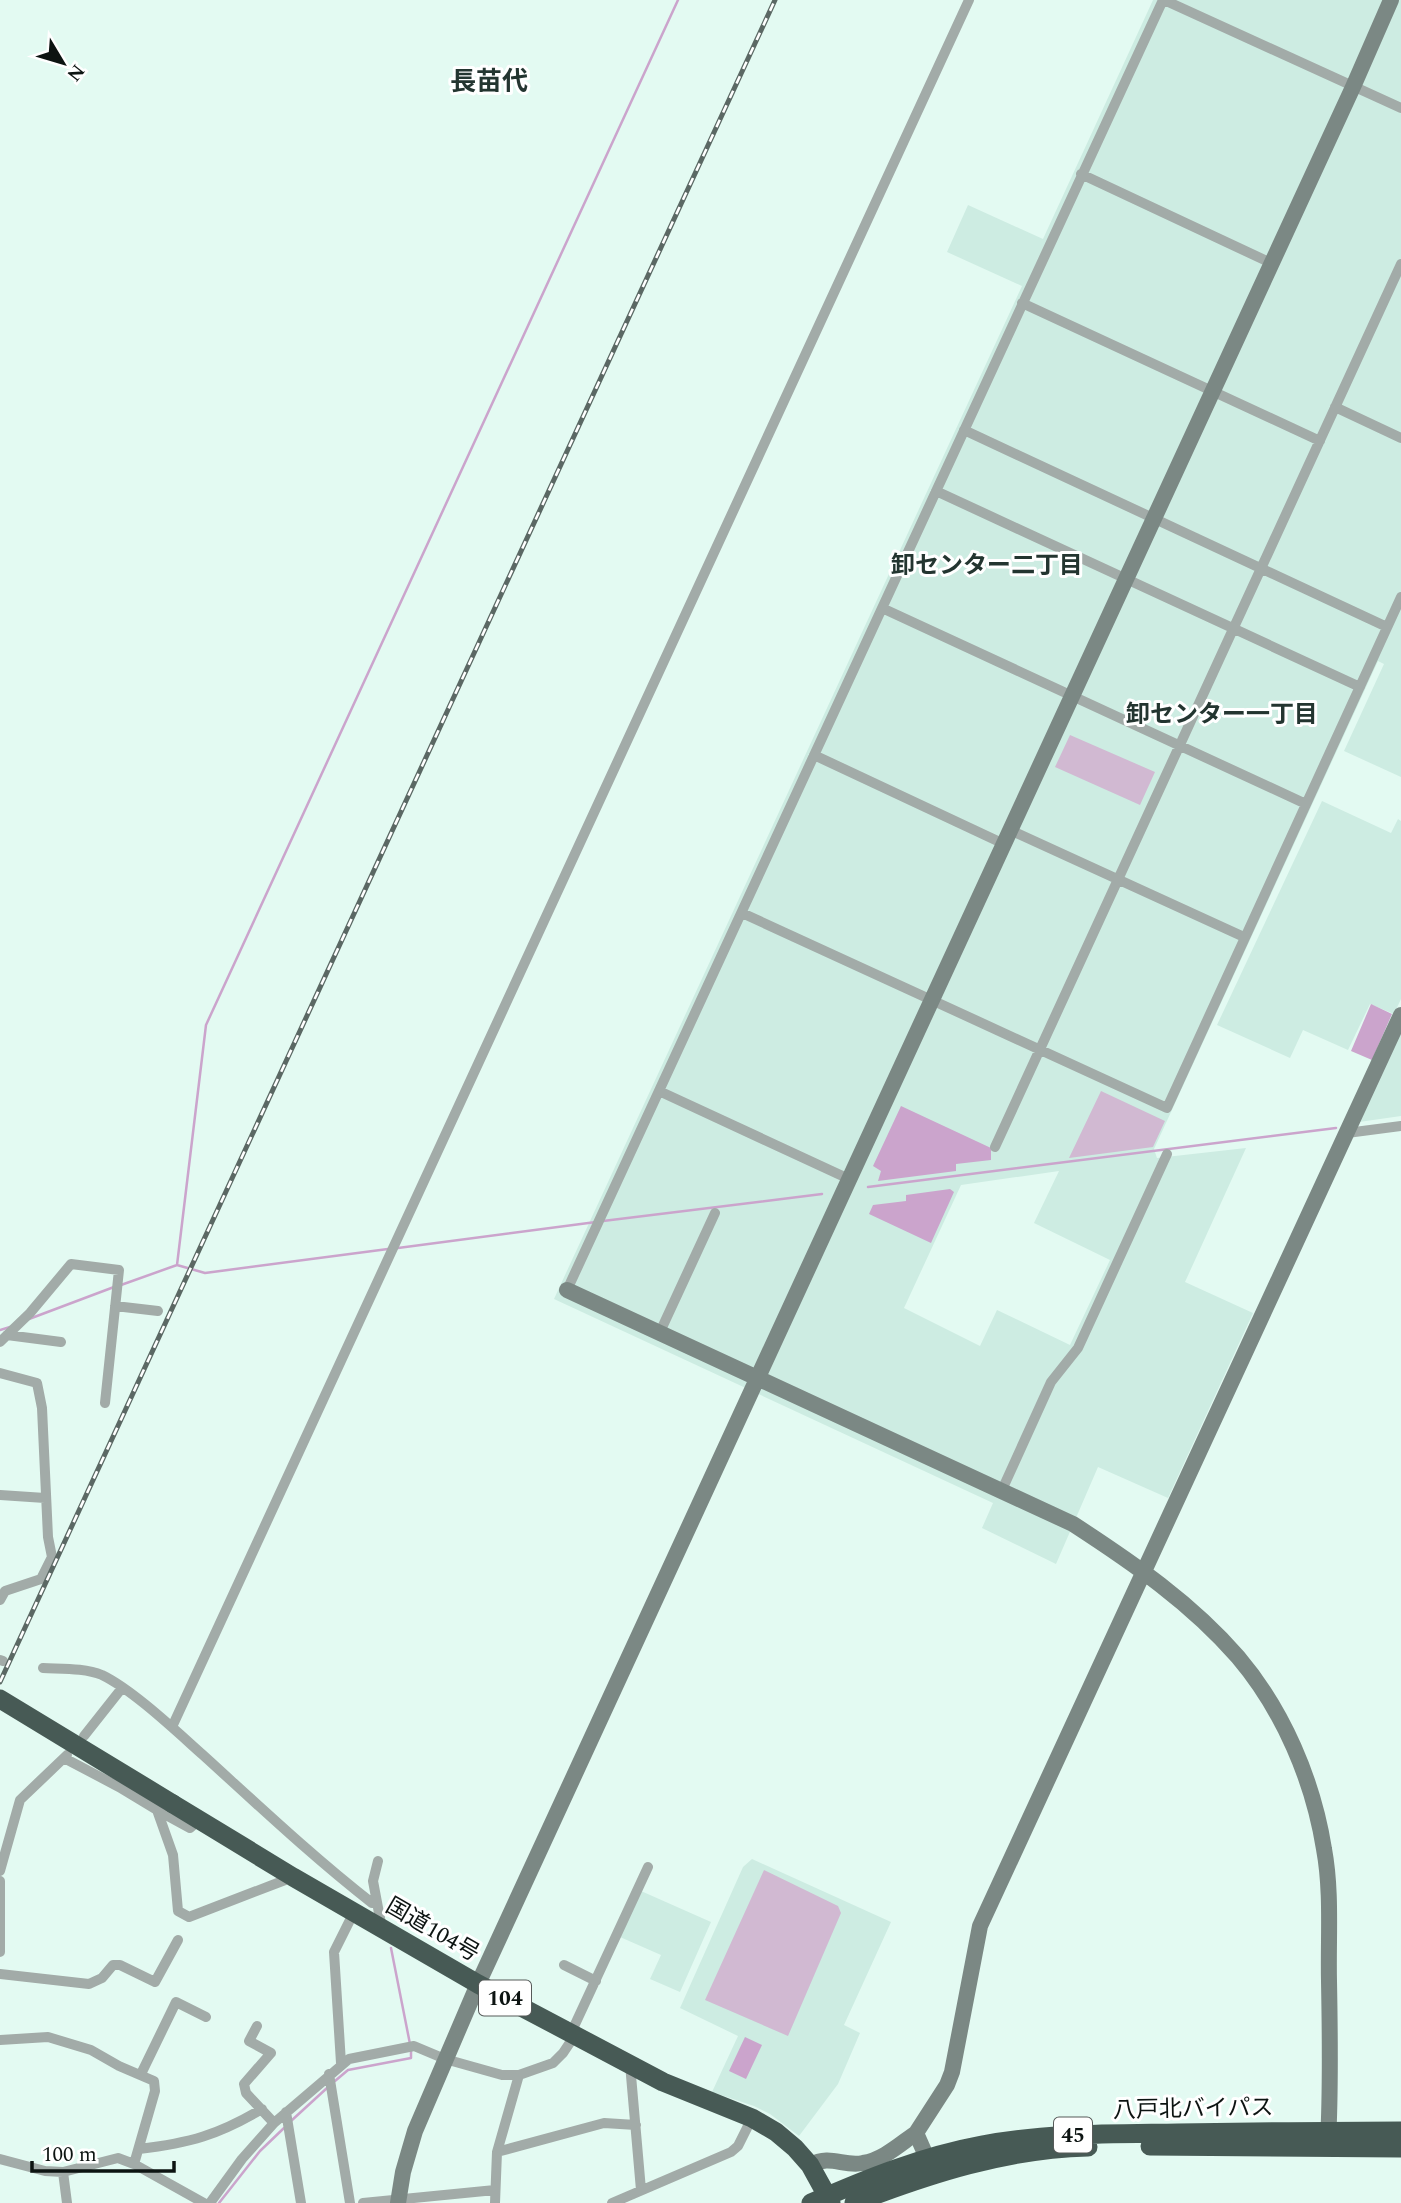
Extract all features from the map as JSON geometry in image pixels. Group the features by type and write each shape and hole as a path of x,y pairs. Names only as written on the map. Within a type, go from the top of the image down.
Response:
{"highway":[{"name":"国道104号","path":"0,1699 165,1807 200,1820 478,1984 663,2082 752,2118 795,2148 810,2165 823,2201"},
{"name":"八戸北バイパス","path":"854,2203 959,2166 1004,2156 1074,2147 1328,2139 1401,2131"},
{"name":"八戸北バイパス","path":"823,2201 870,2178 927,2158 1025,2138 1068,2135 1328,2139 1401,2148"}],"street":[{"path":"172,1727 969,0"},
{"path":"1328,2139 1328,1893 1325,1850 1304,1774 1287,1732 1239,1658 1185,1603 1073,1524 567,1290 1163,0 1401,108"},
{"path":"398,2201 415,2131 478,1984 1391,0"},
{"path":"1081,174 1271,263"},
{"path":"995,1147 1401,264"},
{"path":"1022,303 1320,441"},
{"path":"1335,407 1401,438"},
{"path":"964,430 1387,627"},
{"path":"936,491 1360,687"},
{"path":"742,913 1167,1108 1401,597"},
{"path":"882,608 1306,804"},
{"path":"814,755 1007,837 1118,880 1244,937"},
{"path":"810,2165 822,2159 862,2164 881,2157 916,2133 952,2072 980,1926 1401,1015"},
{"path":"659,1091 849,1179"},
{"path":"1347,1133 1401,1126"},
{"path":"1002,1490 1051,1382 1077,1348 1167,1154"},
{"path":"660,1332 715,1213"},
{"path":"4,1338 71,1264 120,1270 105,1403"},
{"path":"115,1306 158,1311"},
{"path":"4,1338 61,1342"},
{"path":"0,1373 37,1383 42,1408 45,1498 51,1562 41,1579 5,1591 0,1600"},
{"path":"0,1494 45,1498"},
{"path":"43,1668 100,1675 122,1688 172,1727 341,1879 372,1903 376,1902"},
{"path":"84,1736 122,1688"},
{"path":"0,1871 20,1800 66,1756 119,1787 165,1807 178,1911 189,1917 293,1877"},
{"path":"378,1861 373,1881 382,1929"},
{"path":"210,2203 242,2159 274,2123 341,2063 349,2059 415,2046 445,2059 502,2075 519,2076 553,2063 564,2053 648,1867"},
{"path":"329,1898 341,1879"},
{"path":"0,1881 0,1952"},
{"path":"341,2063 334,1952 354,1912"},
{"path":"0,1974 89,1984 102,1978 113,1965 120,1965 155,1982 178,1940"},
{"path":"564,1965 596,1981"},
{"path":"141,2074 176,2002 206,2017"},
{"path":"257,2026 249,2041 271,2053 244,2084 246,2092 274,2123"},
{"path":"0,2040 48,2037 91,2050 154,2081 155,2091 134,2164"},
{"path":"630,2064 641,2190"},
{"path":"329,2074 350,2203"},
{"path":"495,2203 497,2152 519,2076"},
{"path":"139,2149 194,2140 227,2130 262,2109"},
{"path":"286,2112 301,2203"},
{"path":"612,2203 732,2152 738,2146 752,2118"},
{"path":"497,2152 604,2123 636,2125"},
{"path":"916,2133 927,2158"},
{"path":"0,2159 45,2171 63,2172 118,2158 134,2164 204,2203"},
{"path":"63,2172 67,2203"},
{"path":"363,2203 495,2190"}],"shaded area":[{"path":"1153,0 1401,0 1401,777 1344,751 1384,664 1378,661 1154,1149 1157,1158 1246,1148 1185,1282 1253,1313 1168,1498 1098,1467 1056,1564 982,1528 993,1503 554,1299 1022,286 947,252 968,205 1043,239","holes":["1059,1171 1034,1223 1110,1260 1070,1345 997,1310 980,1346 904,1308 961,1185"]},
{"path":"1070,735 1155,772 1140,805 1055,767"},
{"path":"1322,801 1391,833 1398,819 1401,821 1401,999 1394,1014 1370,1004 1348,1050 1303,1030 1290,1058 1217,1025"},
{"path":"1371,1004 1392,1014 1372,1060 1351,1051"},
{"path":"1401,1032 1401,1116 1359,1122"},
{"path":"1101,1091 1165,1121 1153,1147 1069,1158"},
{"path":"901,1106 991,1148 991,1160 956,1164 956,1171 878,1181 881,1171 873,1166"},
{"path":"950,1189 954,1192 931,1243 869,1214 873,1205 906,1201 906,1195"},
{"path":"752,1859 891,1922 844,2025 860,2033 838,2084 799,2136 770,2114 712,2092 738,2036 680,2008 743,1867"},
{"path":"764,1870 838,1906 841,1913 788,2036 705,2000"},
{"path":"641,1891 711,1922 680,1992 650,1979 661,1955 620,1937"},
{"path":"745,2037 762,2045 746,2079 729,2071"}],"waterway":[{"path":"177,1265 206,1025 678,0"},
{"path":"868,1187 1336,1128"},
{"path":"603,1221 822,1194"},
{"path":"398,1248 596,1222"},
{"path":"121,1285 177,1265 205,1273 388,1249"},
{"path":"29,1319 114,1287"},
{"path":"0,1330 10,1327"},
{"path":"391,1948 410,2044"},
{"path":"335,2081 348,2070 411,2058 411,2051"},
{"path":"291,2121 327,2088"},
{"path":"219,2203 260,2151 284,2128"}],"railway":[{"path":"0,1682 775,0"}],"district":[{"name":"長苗代","path":"489,81"},
{"name":"卸センター二丁目","path":"987,565"},
{"name":"卸センター一丁目","path":"1222,714"}]}
